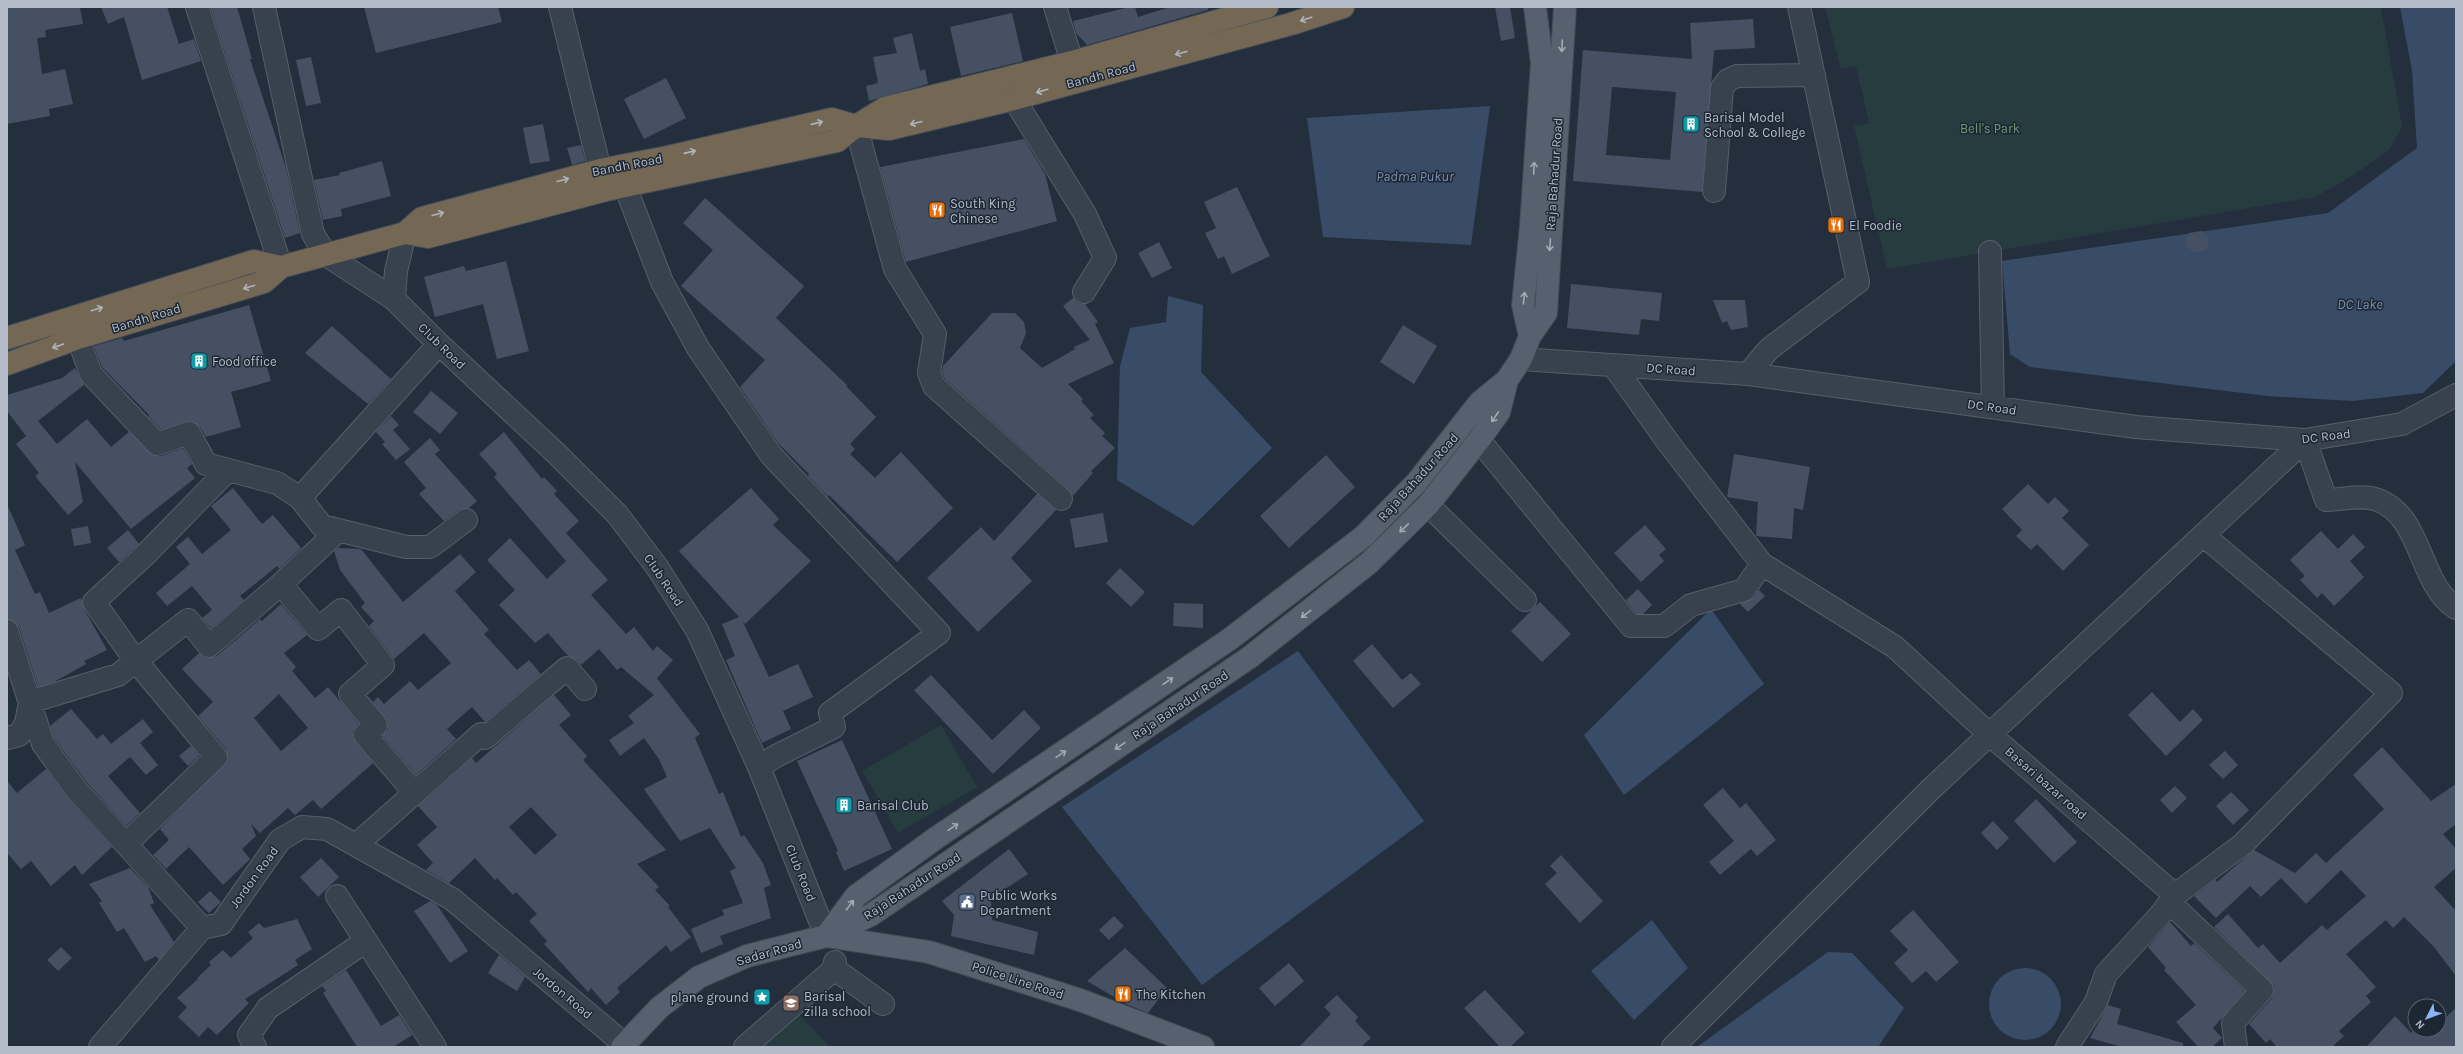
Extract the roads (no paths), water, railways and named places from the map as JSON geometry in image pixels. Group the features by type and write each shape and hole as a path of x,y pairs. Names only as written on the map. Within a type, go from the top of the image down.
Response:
{"highway":[{"name":"Bandh Road","path":"7,338 254,261 281,266 405,233 428,237 625,186 837,141 856,126 885,108 1072,62 1267,7"},
{"name":"Bandh Road","path":"405,233 422,218 600,170 668,157 832,119 856,126 889,129 1014,99 1291,24 1343,7"},
{"name":"Bandh Road","path":"7,364 78,338 264,282 281,266"}],"main road":[{"name":"Raja Bahadur Road","path":"1530,336 1523,305 1531,226 1542,63 1535,7"},
{"name":"Raja Bahadur Road","path":"826,936 856,896 936,838 1230,639 1364,536 1417,482 1480,402 1507,380 1521,359 1530,336 1546,313 1565,7"},
{"name":"Raja Bahadur Road","path":"826,936 871,915 1250,657 1369,563 1428,505 1479,440 1499,412 1507,380"},
{"name":"Sadar Road","path":"623,1045 659,1008 699,977 747,956 826,936"},
{"name":"Police Line Road","path":"826,936 929,952 1080,1000 1203,1047"}],"street":[{"path":"197,7 281,266"},
{"path":"264,7 313,234 326,255"},
{"path":"560,7 600,170"},
{"path":"1055,7 1072,62"},
{"path":"1748,374 1769,349 1858,282 1799,7"},
{"path":"1714,191 1722,88 1728,80 1736,76 1814,75"},
{"path":"1014,99 1085,214 1105,258 1084,292"},
{"path":"856,126 895,269 936,334 929,372 934,386 1061,499"},
{"path":"625,186 662,282 698,348 771,455 939,633 830,714 834,727 776,756 759,767"},
{"path":"394,299 396,271 405,233"},
{"path":"1990,252 1993,407"},
{"name":"Club Road","path":"326,255 394,299 439,344 558,455 621,520 656,567 697,630 759,767 826,936"},
{"path":"78,338 91,374 157,444 189,433 206,464 277,483 300,498 322,526 406,547 430,548 466,520"},
{"path":"300,498 439,344"},
{"name":"DC Road","path":"1521,359 1748,374 2136,427 2305,440 2402,424 2456,396"},
{"path":"1479,440 1631,626 1664,626 1691,605 1744,590 1762,564 1670,445 1613,365"},
{"path":"1673,1047 1932,788 2305,440 2326,500 2357,497 2378,500 2397,512 2411,534 2437,589 2456,608"},
{"path":"126,844 216,757 136,661 94,602 144,556 228,470"},
{"path":"1428,505 1525,600"},
{"path":"30,702 118,675 188,620 209,646 281,584 338,530"},
{"path":"2067,1047 2096,1002 2106,974 2172,899 2243,844 2391,692 2203,535"},
{"name":"Basari bazar road","path":"1762,564 1896,646 1989,734 2172,899 2262,990 2233,1023 2236,1047"},
{"path":"281,584 318,629 341,610 383,665 350,694 376,725 365,735 415,793"},
{"path":"7,631 43,744 75,788 202,928 100,1047"},
{"path":"356,845 481,734 485,738 567,668 585,689"},
{"path":"7,738 19,735 26,723 30,702"},
{"name":"Jordon Road","path":"202,928 221,924 280,840 302,827 327,829 452,899 623,1045"},
{"path":"337,896 435,1047"},
{"path":"255,1047 249,1035 268,1008 366,941"},
{"path":"832,969 859,999"},
{"path":"832,969 883,1004"},
{"path":"745,1047 832,969"}],"water":[{"name":"DC Lake","path":"2400,7 2456,7 2456,361 2423,393 2352,401 2267,396 2030,367 2010,354 2002,261 2328,213 2417,148 2412,71"},
{"name":"Padma Pukur","path":"1490,106 1471,245 1323,237 1307,118"},
{"path":"1168,296 1203,305 1201,372 1272,448 1193,526 1117,480 1120,366 1130,328 1166,322"},
{"path":"1711,609 1764,684 1624,795 1584,735"},
{"path":"1298,651 1424,821 1202,985 1062,807"},
{"path":"1652,920 1688,968 1634,1020 1591,971"},
{"path":"1828,952 1852,953 1904,1008 1878,1047 1697,1047"},
{"path":"2025,968 2039,971 2051,978 2058,990 2061,1004 2058,1018 2051,1030 2039,1037 2025,1040 2011,1037 1999,1030 1992,1018 1989,1004 1992,990 1999,978 2011,971"}],"place":[{"name":"Barisal Model School & College","path":"1691,124"},
{"name":"South King Chinese","path":"937,210"},
{"name":"El Foodie","path":"1836,225"},
{"name":"Food office","path":"199,361"},
{"name":"Barisal Club","path":"844,805"},
{"name":"Public Works Department","path":"967,902"},
{"name":"The Kitchen","path":"1123,994"},
{"name":"plane ground","path":"762,997"},
{"name":"Barisal zilla school","path":"791,1003"}],"park label":[{"name":"Bell's Park","path":"1990,128"}]}
